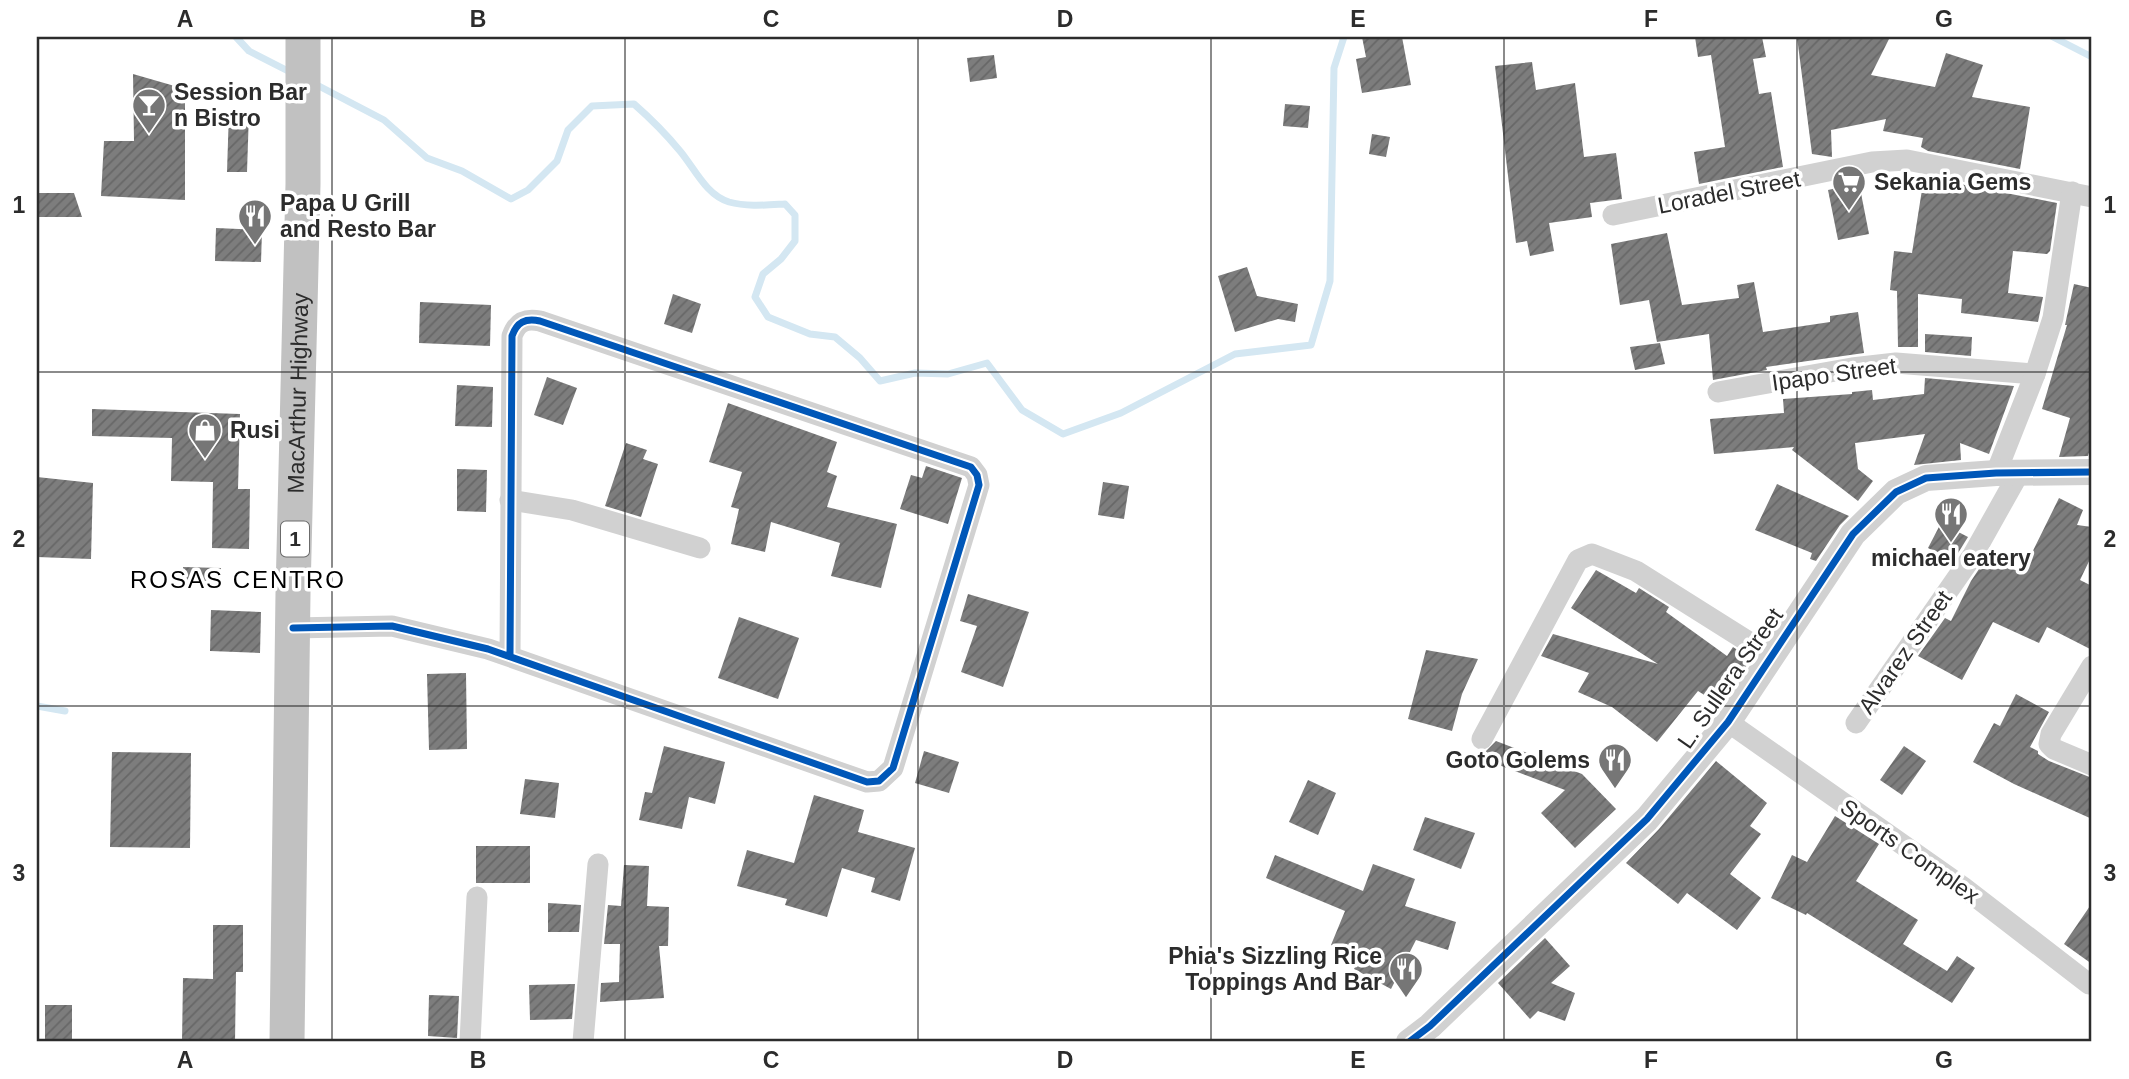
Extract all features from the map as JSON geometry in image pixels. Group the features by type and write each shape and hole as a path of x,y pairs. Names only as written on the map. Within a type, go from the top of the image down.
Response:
{"highway":[{"name":"MacArthur Highway","path":"287,1042 303,184 303,37"}],"street":[{"name":"Loradel Street","path":"1613,215 1872,162 1895,160 1907,160 2082,194"},
{"path":"2007,473 2053,318 2082,194"},
{"path":"293,628 391,626 475,646 867,782 878,781 893,768 979,485 977,475 971,467 531,319 521,321 512,336 510,656"},
{"name":"Ipapo Street","path":"1718,392 1852,368 1896,363 2035,374"},
{"name":"L. Sullera Street","path":"1409,1042 1430,1026 1647,819 1728,722 1853,534 1896,492 1926,478 2092,472"},
{"name":"Alvarez Street","path":"1856,723 1973,555 2007,473"},
{"path":"510,500 572,510 700,548"},
{"path":"1482,739 1578,560 1592,554 1636,571 1770,656"},
{"path":"2092,666 2052,734 2049,744 2054,749 2092,765"},
{"name":"Sports Complex","path":"1728,722 1963,887 2090,984"},
{"path":"583,1042 598,864"},
{"path":"470,1042 477,897"}],"building":[{"path":"1362,37 1402,37 1411,85 1362,93 1356,59 1366,57"},
{"path":"1695,37 1762,37 1766,57 1753,59 1759,94 1771,92 1783,167 1699,184 1694,152 1725,147 1711,55 1698,57"},
{"path":"1797,37 1890,37 1871,75 1935,87 1946,53 1983,65 1972,97 2030,107 2020,169 1928,151 1921,147 1923,138 1883,131 1886,119 1831,130 1832,157 1812,154"},
{"path":"994,55 997,78 970,82 967,58"},
{"path":"1532,62 1536,90 1575,83 1584,157 1616,153 1622,199 1590,203 1592,217 1549,223 1554,251 1530,256 1527,241 1516,243 1495,66"},
{"path":"133,74 185,89 185,200 101,196 104,141 134,141"},
{"path":"1285,104 1310,106 1308,128 1283,126"},
{"path":"229,111 249,112 247,172 227,172"},
{"path":"1372,134 1390,137 1386,157 1369,154"},
{"path":"1924,177 2057,203 2050,251 2047,254 2013,251 2008,293 2043,297 2038,322 1961,313 1962,299 1918,294 1918,347 1898,347 1897,291 1890,290 1894,251 1912,253"},
{"name":"Sekania Gems","path":"1859,183 1869,234 1838,240 1828,190"},
{"path":"37,193 74,193 82,217 37,217"},
{"path":"216,228 262,230 261,262 215,261"},
{"path":"1667,233 1682,305 1739,298 1737,285 1754,282 1763,332 1830,322 1830,316 1858,312 1864,353 1766,367 1767,370 1713,380 1709,334 1657,342 1649,300 1620,305 1611,244"},
{"path":"1247,267 1257,296 1298,304 1295,322 1278,319 1235,332 1218,276"},
{"path":"2074,284 2092,288 2092,442 2088,456 2059,457 2070,418 2042,409 2067,325"},
{"path":"673,294 701,304 692,333 664,324"},
{"path":"420,302 491,305 490,346 419,343"},
{"path":"1925,334 1972,337 1971,356 1925,352"},
{"path":"1660,343 1665,364 1635,370 1630,347"},
{"path":"547,377 577,388 563,425 534,415"},
{"path":"1925,378 2014,386 1989,454 1960,443 1961,460 1914,465 1925,434 1855,443 1858,469 1873,481 1858,501 1792,450 1794,447 1714,454 1710,419 1784,413 1783,399 1872,390 1873,400 1924,394"},
{"path":"457,385 493,387 492,427 455,426"},
{"path":"728,403 837,442 827,472 837,476 827,507 897,524 881,588 831,576 840,543 771,522 765,552 731,544 739,509 731,507 742,472 709,462"},
{"name":"Rusi","path":"92,409 240,414 238,489 250,489 249,549 212,548 213,482 171,481 172,438 92,436"},
{"path":"626,443 647,450 643,459 658,464 641,517 605,506"},
{"path":"926,466 962,478 948,524 900,509 911,475 922,478"},
{"path":"457,469 487,470 486,512 457,511"},
{"path":"37,477 93,483 91,559 37,557"},
{"path":"1103,482 1129,486 1124,519 1098,515"},
{"path":"1777,484 1849,516 1816,561 1810,559 1812,553 1755,530"},
{"path":"2059,498 2083,510 2077,525 2092,527 2092,555 2080,580 2092,586 2092,650 2047,627 2039,643 1993,622 1962,680 1918,656 1945,618 1951,621 1971,581 1987,557 2022,573"},
{"name":"michael eatery","path":"1941,523 1968,537 1953,561 1928,548"},
{"path":"183,567 221,568 221,585 183,585"},
{"path":"1596,570 1636,593 1639,588 1669,607 1666,612 1727,656 1733,647 1751,659 1720,705 1698,691 1657,742 1612,707 1578,692 1589,673 1541,656 1553,634 1658,664 1571,608"},
{"path":"968,594 1029,612 1003,687 961,672 977,626 960,621"},
{"path":"211,610 261,612 260,653 210,651"},
{"path":"739,617 799,638 778,699 718,678"},
{"path":"1426,650 1478,659 1462,694 1452,731 1408,719"},
{"path":"466,673 467,749 429,750 427,674"},
{"path":"2016,694 2049,712 2030,747 2049,761 2092,778 2092,819 2014,784 1973,762 1994,723 2000,726"},
{"path":"1496,741 1582,774 1616,809 1575,848 1541,813 1565,790 1483,759 1486,751"},
{"path":"664,746 725,762 715,804 689,797 682,829 639,820 645,792 652,793"},
{"path":"1904,746 1926,761 1902,795 1880,780"},
{"path":"924,751 959,762 949,793 915,783"},
{"path":"112,752 191,753 190,848 110,847"},
{"path":"1716,761 1767,803 1750,826 1761,834 1730,874 1761,898 1737,930 1687,893 1678,904 1626,863 1659,829"},
{"path":"525,779 559,783 555,818 520,814"},
{"path":"1308,780 1336,793 1318,835 1289,822"},
{"path":"814,795 864,810 858,832 915,848 900,901 871,892 875,878 842,868 827,917 785,905 787,899 737,886 747,850 794,863"},
{"path":"1835,816 1879,844 1856,881 1918,920 1903,944 1947,971 1957,956 1975,968 1952,1003 1807,913 1806,915 1771,898 1792,855 1807,862"},
{"path":"1425,817 1475,833 1461,869 1413,850"},
{"path":"476,846 530,846 530,883 476,883"},
{"path":"1275,855 1363,891 1373,864 1415,879 1405,906 1456,922 1448,950 1416,940 1391,989 1354,969 1360,957 1331,945 1345,911 1266,878"},
{"path":"624,865 649,866 647,906 669,907 668,946 659,946 664,998 600,1002 601,983 619,982 620,944 604,944 608,905 621,906"},
{"path":"548,903 581,905 579,932 548,932"},
{"path":"2092,903 2092,964 2064,944"},
{"path":"213,925 243,925 243,972 236,972 235,1042 182,1042 183,978 213,979"},
{"path":"1545,938 1570,966 1551,983 1575,993 1565,1021 1538,1011 1530,1019 1498,983"},
{"path":"575,984 572,1019 530,1020 529,985"},
{"path":"429,995 459,996 457,1038 428,1036"},
{"path":"45,1005 72,1005 72,1042 45,1042"}],"waterway":[{"path":"236,37 249,51 292,73"},
{"path":"315,84 384,120 427,158 462,171 511,199 528,190 557,161 568,130 592,106 634,104 669,138 702,181 721,199 736,204 785,204 795,215 795,241 781,259 763,274 755,297 768,317 810,334 835,337 860,358 880,381 915,373 948,374 987,363 1022,410 1063,434 1121,413 1235,354 1311,345 1330,281 1334,68 1344,37"},
{"path":"2053,37 2092,57"},
{"path":"37,706 65,711"}],"cycle path":[{"path":"293,628 392,626 488,649 867,782 879,781 893,768 979,485 977,475 971,467 540,321 522,322 512,336 510,656"},
{"path":"1409,1042 1430,1026 1647,819 1728,722 1853,534 1896,492 1926,478 1996,473 2092,472"}],"place":[{"name":"Session Bar n Bistro","path":"149,135"},
{"name":"Sekania Gems","path":"1849,212"},
{"name":"Papa U Grill and Resto Bar","path":"255,246"},
{"name":"Rusi","path":"205,460"},
{"name":"michael eatery","path":"1951,544"},
{"name":"Goto Golems","path":"1615,790"},
{"name":"Phia's Sizzling Rice Toppings And Bar","path":"1406,999"}],"district":[{"name":"ROSAS CENTRO","path":"238,580"}]}
